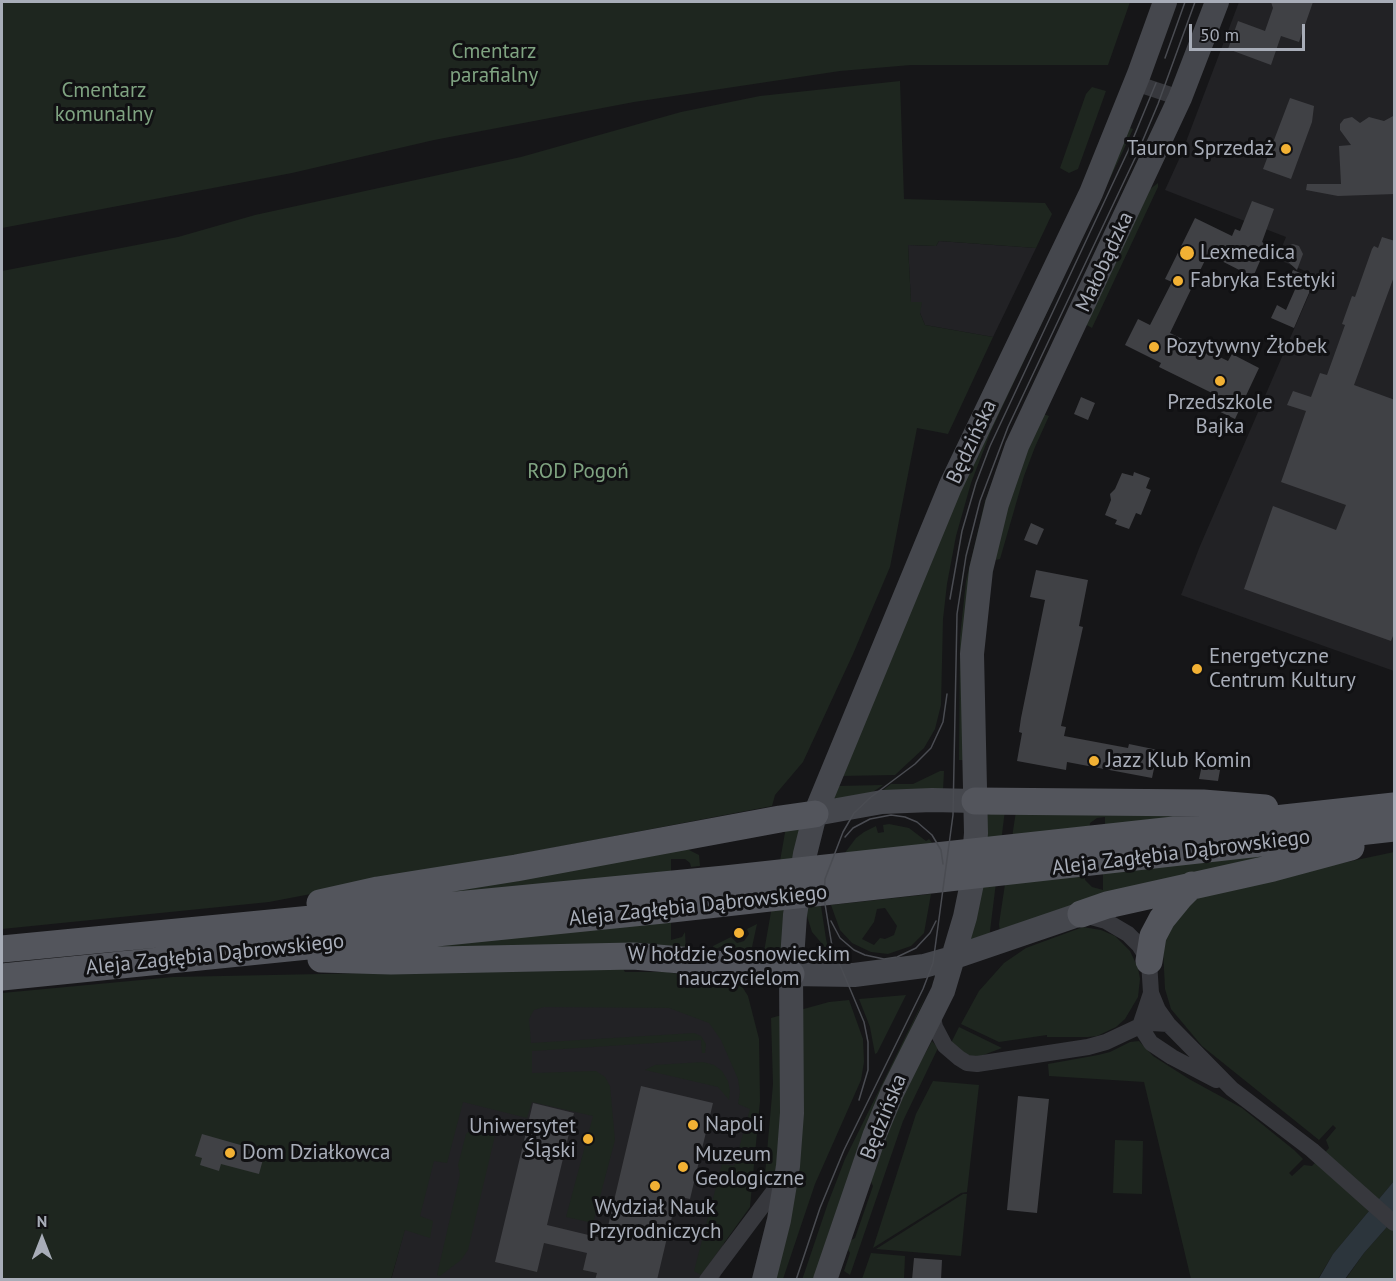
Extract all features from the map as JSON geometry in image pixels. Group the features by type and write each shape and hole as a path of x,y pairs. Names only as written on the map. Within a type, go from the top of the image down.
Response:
{"main road":[{"path":"975,801 1203,803 1326,813"},
{"name":"Aleja Zagłębia Dąbrowskiego","path":"2,977 663,910 1102,849 1326,813 1395,806"},
{"path":"206,929 378,890 516,868 815,814"},
{"name":"Aleja Zagłębia Dąbrowskiego","path":"2,949 614,888 1395,828"},
{"path":"1081,914 1107,904 1273,868 1395,834"},
{"path":"1149,961 1154,936 1162,919 1192,885"},
{"path":"206,957 391,961 633,956 705,962 791,974"}],"street":[{"path":"1165,2 1137,78 1180,98"},
{"name":"Małobądzka","path":"992,523 1017,446 1180,98 1217,2"},
{"name":"Będzińska","path":"764,1280 780,1220 785,1190 792,1113 791,974 795,915 805,854 815,814 950,487 1091,193 1137,78"},
{"name":"Będzińska","path":"825,1280 875,1134 892,1093 943,991 965,917 972,883 976,833 972,654 981,570 992,523"},
{"path":"815,814 882,802 975,801"},
{"path":"791,974 835,976 874,974 918,967 952,958 1081,914 1106,921 1128,934 1139,945 1149,961 1151,993 1158,1010 1168,1024 1232,1089 1312,1150 1395,1223"},
{"path":"1140,1026 1151,993"},
{"path":"932,1012 935,1027 945,1046 967,1063 978,1064 1088,1047 1106,1042 1140,1026 1152,1023 1168,1024"},
{"path":"1140,1026 1151,1043 1172,1057 1232,1089"},
{"path":"707,1280 773,1192 785,1190"}],"shaded area":[{"path":"1239,2 1394,2 1394,671 1181,595 1317,276 1277,259 1286,237 1165,190 1181,155"},
{"path":"939,241 1036,248 993,337 925,325 920,313 911,303 908,245 936,246"},
{"name":"Uniwersytet Śląski","path":"439,1003 675,1003 751,1036 756,1105 726,1221 720,1279 391,1280 450,1062"},
{"path":"1394,1181 1394,1219 1345,1279 1318,1280 1333,1254"}],"green space":[{"path":"2,2 1130,2 1108,65 911,65 840,71 634,102 434,140 292,173 2,228"},
{"name":"ROD Pogoń","path":"900,81 904,199 1045,203 1052,214 1036,248 939,241 936,246 908,245 911,302 922,302 920,313 925,325 993,337 948,434 917,428 890,567 803,762 775,795 772,806 269,902 2,929 2,271 178,237 255,215 521,157 681,112 760,96"},
{"path":"1092,87 1106,91 1078,169 1069,173 1060,168 1086,94"},
{"path":"1128,127 1133,129 991,431 971,483 956,536 947,584 943,619 941,705 935,729 924,748 895,775 840,776 937,541"},
{"path":"1158,183 1092,328 1085,324 1150,189"},
{"path":"1043,414 1049,416 1024,476 1000,559 991,561 1015,481"},
{"path":"1012,430 965,760 959,760 960,637 966,581 985,501"},
{"path":"944,771 943,791 878,794 891,784 913,784"},
{"path":"883,785 867,796 834,799 836,786"},
{"path":"1005,810 989,939 970,940 987,815"},
{"path":"1016,811 1222,811 1105,826 1105,817 1097,818 1090,823 1085,880 1092,887 1103,890 1103,873 1306,849 1000,934 999,924"},
{"path":"883,825 909,828 926,841 929,839 933,844 844,854 856,838 864,832 876,826 878,833 884,832"},
{"path":"786,827 800,828 783,960 762,963"},
{"path":"679,845 699,855 700,866 691,867 685,859 671,859 671,940 682,937 685,932 686,951 397,955 359,904"},
{"path":"1394,852 1394,1181 1333,1254 1318,1279 1191,1279 1144,1082 1049,1076 1048,1064 1110,1052 1130,1042 1139,1041 1153,1056 1242,1108 1294,1150 1303,1159 1289,1173 1292,1176 1304,1165 1312,1166 1329,1148 1326,1140 1336,1128 1333,1125 1319,1140 1202,1046 1171,1009 1165,989 1163,948 1169,926 1200,896 1225,888"},
{"path":"931,894 924,933 911,946 888,954 871,952 852,943 840,930 831,905","holes":["885,908 897,926 894,935 885,939 880,938 874,945 862,939 874,922 877,909"]},
{"path":"821,906 829,952 812,932 804,907"},
{"path":"757,924 749,961 730,958 732,947 728,943 714,950 713,946 731,937 737,943 744,941 749,934 747,929"},
{"path":"1083,927 1101,930 1115,936 1130,951 1138,968 1140,979 1138,997 1125,1019 1116,1027 1097,1036 1047,1037 1047,1035 999,1042 961,1024 979,991 1004,963 1026,948"},
{"path":"620,964 625,972 667,972 741,985 748,996 759,1039 760,1101 750,1207 701,1275 694,1271 722,1164 734,1166 750,1109 738,1104 740,1092 738,1079 721,1040 709,1023 669,1008 544,1007 534,1010 529,1019 531,1043 694,1033 701,1036 706,1044 705,1053 702,1053 701,1040 532,1051 532,1073 596,1071 605,1077 610,1086 615,1140 593,1223 566,1217 593,1116 532,1102 527,1118 463,1102 447,1163 434,1161 420,1216 433,1221 430,1238 405,1230 391,1279 2,1279 2,993 173,977 420,972"},
{"path":"927,993 885,1086 817,1279 802,1280 845,1159"},
{"path":"906,995 875,1054 870,1027 859,999"},
{"path":"849,1000 863,1039 864,1062 861,1080 815,1184 783,1279 774,1280 800,1010 829,1002"},
{"path":"782,1015 780,1152 775,1171 764,1186 773,1084 771,1018"},
{"path":"959,1027 1002,1048 978,1057 967,1055 951,1043"},
{"path":"932,1041 938,1048 903,1121 850,1275 844,1271 850,1253 846,1246 855,1238 873,1186 869,1178 899,1101"},
{"path":"703,1062 714,1065 722,1071 728,1081 729,1100 718,1087 645,1070 655,1065"},
{"path":"933,1081 979,1085 967,1192 961,1193 873,1248 916,1114"},
{"path":"483,1124 496,1131 468,1250 461,1260 440,1276 437,1275 460,1175 458,1165 466,1134 475,1125"},
{"path":"1115,1140 1143,1141 1142,1194 1113,1193"},
{"path":"963,1194 967,1194 961,1256 876,1249"},
{"path":"1394,1219 1394,1279 1345,1280 1364,1253"},
{"path":"871,1253 905,1256 904,1279 862,1279"}],"building":[{"path":"1271,2 1313,2 1299,42 1281,36 1271,65 1228,49 1238,21 1265,31 1273,8"},
{"name":"Tauron Sprzedaż","path":"1290,98 1314,106 1312,122 1291,179 1263,169"},
{"path":"1395,115 1395,194 1338,196 1306,190 1307,184 1341,184 1339,146 1351,145 1340,130 1340,124 1344,119 1352,117 1360,123 1369,117 1384,121"},
{"path":"1252,201 1274,209 1262,242 1267,245 1253,277 1208,254 1170,333 1228,361 1232,354 1259,368 1235,419 1208,406 1214,394 1159,367 1161,363 1125,345 1138,319 1150,325 1172,282 1165,279 1195,218 1232,236 1235,229 1240,231"},
{"path":"1382,237 1395,241 1395,274 1354,385 1395,400 1395,631 1391,641 1244,589 1273,506 1336,530 1346,505 1281,482 1306,411 1287,405 1293,391 1311,397 1320,373 1327,375 1345,325 1342,324 1352,296 1355,297 1372,249 1374,246 1378,248"},
{"path":"1293,244 1299,246 1303,254 1297,270 1285,259 1283,252 1287,246"},
{"path":"1293,270 1315,279 1294,328 1271,318 1277,305 1286,310 1297,285 1288,281"},
{"path":"1081,397 1095,403 1088,420 1074,414"},
{"path":"1134,472 1150,478 1146,488 1151,490 1141,515 1136,513 1129,529 1115,524 1117,520 1105,515 1111,500 1110,494 1115,489 1122,473 1133,476"},
{"path":"1031,523 1044,529 1037,545 1024,540"},
{"path":"1036,570 1088,580 1079,626 1083,627 1061,726 1066,727 1064,736 1128,748 1129,744 1158,750 1152,778 1067,762 1066,770 1017,761 1022,733 1019,732 1021,718 1045,600 1030,597"},
{"path":"1204,756 1222,759 1218,781 1199,779"},
{"name":"Wydział Nauk Przyrodniczych","path":"641,1086 713,1103 690,1199 685,1198 674,1208 657,1280 595,1280 597,1273 583,1270 587,1253 544,1243 537,1272 495,1262 533,1103 574,1113 547,1225 605,1239"},
{"path":"1018,1096 1049,1099 1037,1213 1007,1210"},
{"name":"Dom Działkowca","path":"202,1134 265,1152 259,1174 221,1164 219,1171 200,1165 202,1158 195,1156"},
{"path":"914,1258 942,1260 941,1280 912,1280"}],"tram line":[{"path":"1165,58 1185,2"},
{"path":"796,1280 820,1208 844,1150 923,989 933,963 953,815 957,614 966,556 980,501 1008,427 1137,154 1195,2"},
{"path":"950,599 962,531 990,446 1128,151 1156,83"},
{"path":"859,1100 868,1070 868,1042 864,1022 832,946 824,898 825,879 843,832 854,813 871,797 915,764 931,748 943,722 947,694"},
{"path":"845,837 853,828 870,819 891,815 905,817 917,822 932,835 941,850 943,864"},
{"path":"831,921 840,938 854,950 884,959 897,957 916,948 930,933 936,921"}],"place":[{"name":"Tauron Sprzedaż","path":"1286,149"},
{"name":"Lexmedica","path":"1187,253"},
{"name":"Fabryka Estetyki","path":"1178,281"},
{"name":"Pozytywny Żłobek","path":"1154,347"},
{"name":"Przedszkole Bajka","path":"1220,381"},
{"name":"Energetyczne Centrum Kultury","path":"1197,669"},
{"name":"Jazz Klub Komin","path":"1094,761"},
{"name":"W hołdzie Sosnowieckim nauczycielom","path":"739,933"},
{"name":"Napoli","path":"693,1125"},
{"name":"Uniwersytet Śląski","path":"588,1139"},
{"name":"Dom Działkowca","path":"230,1153"},
{"name":"Muzeum Geologiczne","path":"683,1167"},
{"name":"Wydział Nauk Przyrodniczych","path":"655,1186"}],"park label":[{"name":"Cmentarz parafialny","path":"494,64"},
{"name":"Cmentarz komunalny","path":"104,103"}]}
